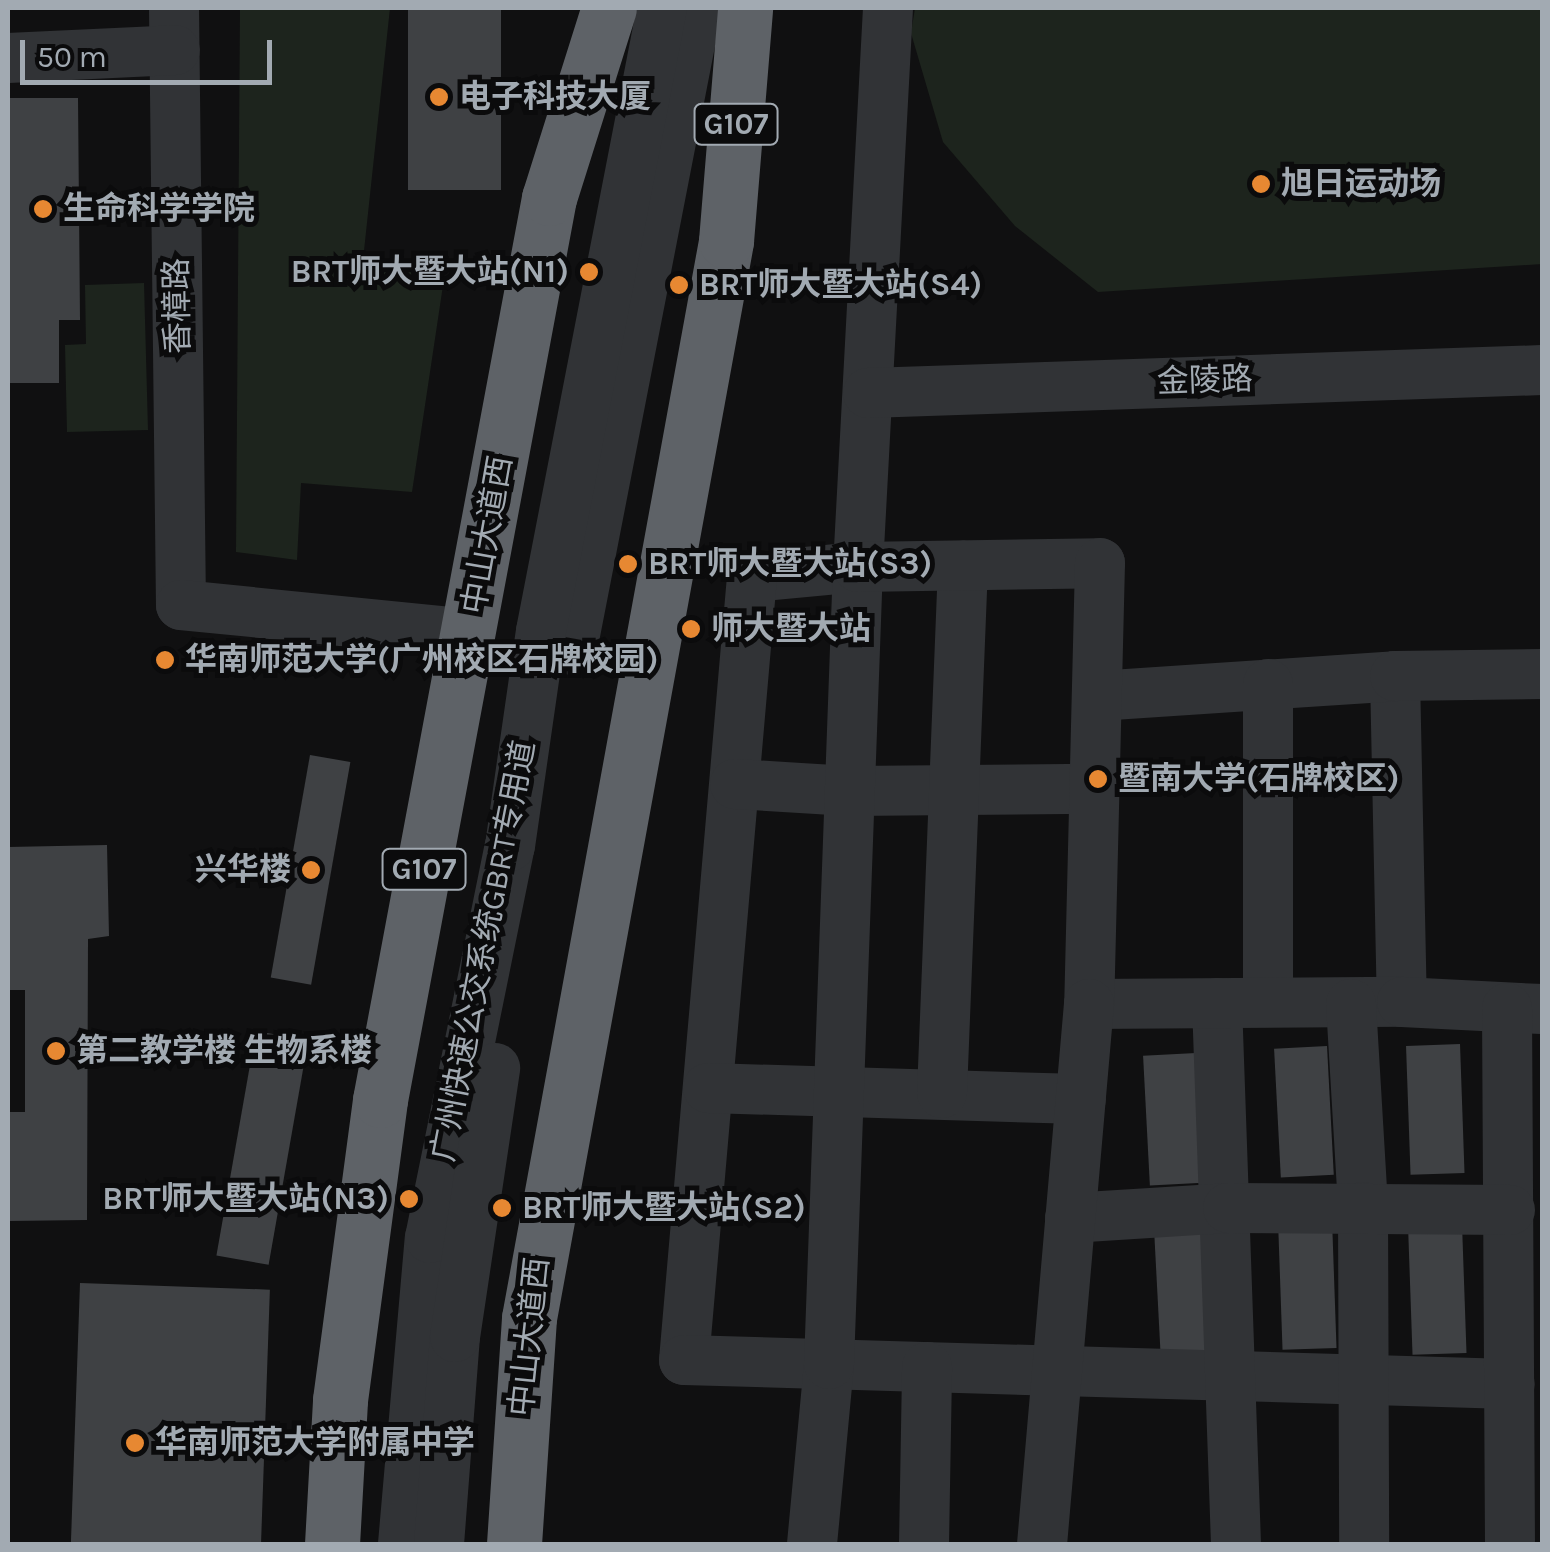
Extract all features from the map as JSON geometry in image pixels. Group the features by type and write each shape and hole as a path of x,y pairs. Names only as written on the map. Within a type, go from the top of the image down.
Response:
{"highway":[{"name":"中山大道西","path":"332,1544 343,1368 378,1118 550,198 609,8"},
{"name":"中山大道西","path":"514,1544 534,1286 726,241 744,8"}],"street":[{"name":"广州快速公交系统GBRT专用道","path":"402,1544 430,1238 510,846 541,630 662,8"},
{"name":"广州快速公交系统GBRT专用道","path":"439,1544 467,1236 513,940 697,8"},
{"path":"812,1544 829,1364 858,567 888,8"},
{"name":"香樟路","path":"175,29 181,605 470,634"},
{"path":"8,58 175,29"},
{"name":"金陵路","path":"868,393 1542,370"},
{"path":"1042,1544 1058,1370 1089,1004 1100,563 858,567 752,577 684,1360 927,1367 1058,1370 1232,1374 1510,1384"},
{"path":"942,1093 963,565"},
{"path":"1096,696 1396,676 1542,674"},
{"path":"1396,676 1402,1002"},
{"path":"1268,684 1268,1001"},
{"path":"734,784 850,791 1094,789"},
{"path":"1089,1004 1402,1002 1525,1008 1510,1210 1528,1313 1510,1384 1521,1534"},
{"path":"1218,1003 1228,1208 1236,1544"},
{"path":"1351,1004 1363,1208 1364,1544"},
{"path":"708,1088 839,1088 1081,1100"},
{"path":"1070,1218 1228,1208 1510,1210"},
{"path":"924,1544 927,1367"}],"shaded area":[{"path":"240,8 390,8 363,260 445,272 412,492 301,483 297,560 236,552"},
{"name":"旭日运动场","path":"915,8 1542,8 1542,264 1098,292 1015,226 943,142 911,33"},
{"path":"144,283 148,430 67,432 65,345 86,344 85,285"}],"building":[{"name":"电子科技大厦","path":"408,8 501,8 501,190 408,190"},
{"name":"生命科学学院","path":"8,98 78,98 80,320 59,320 59,383 8,383"},
{"name":"兴华楼","path":"310,755 350,762 311,985 271,978"},
{"name":"第二教学楼 生物系楼","path":"107,845 109,936 88,939 87,1220 8,1221 8,1112 25,1112 25,990 8,990 8,847"},
{"path":"256,1031 308,1040 269,1265 216,1256"},
{"path":"1460,1044 1465,1173 1411,1175 1406,1046"},
{"path":"1327,1046 1334,1175 1281,1178 1274,1049"},
{"path":"1196,1053 1203,1183 1150,1186 1143,1056"},
{"path":"1332,1219 1337,1348 1283,1350 1278,1221"},
{"path":"1462,1224 1467,1353 1413,1355 1408,1226"},
{"path":"1207,1227 1214,1356 1161,1359 1154,1230"},
{"name":"华南师范大学附属中学","path":"80,1283 270,1290 261,1544 71,1544"}],"place":[{"name":"电子科技大厦","path":"439,97"},
{"name":"旭日运动场","path":"1261,184"},
{"name":"生命科学学院","path":"43,209"},
{"name":"BRT师大暨大站(N1)","path":"589,272"},
{"name":"BRT师大暨大站(S4)","path":"679,285"},
{"name":"BRT师大暨大站(S3)","path":"628,564"},
{"name":"师大暨大站","path":"691,629"},
{"name":"华南师范大学(广州校区石牌校园)","path":"165,660"},
{"name":"暨南大学(石牌校区)","path":"1098,779"},
{"name":"兴华楼","path":"311,870"},
{"name":"第二教学楼 生物系楼","path":"56,1051"},
{"name":"BRT师大暨大站(N3)","path":"409,1199"},
{"name":"BRT师大暨大站(S2)","path":"502,1208"},
{"name":"华南师范大学附属中学","path":"135,1443"}]}
